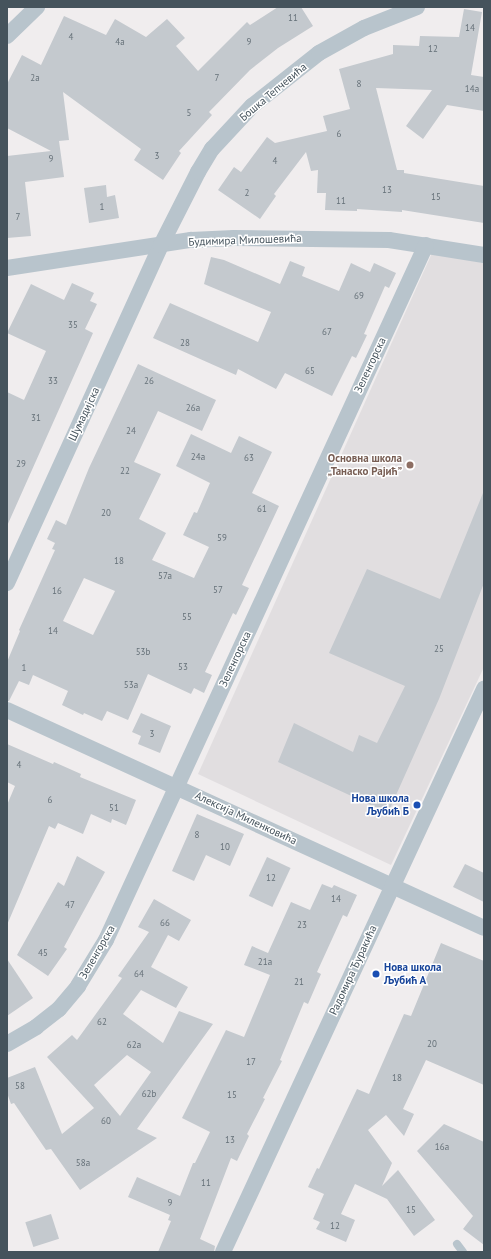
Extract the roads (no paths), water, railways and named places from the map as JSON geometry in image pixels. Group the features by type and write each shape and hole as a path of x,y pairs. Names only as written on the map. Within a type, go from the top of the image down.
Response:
{"street":[{"path":"7,36 37,7"},
{"name":"Бошка Тепчевића","path":"161,245 198,172 212,149 252,106 319,53 364,28 416,7"},
{"name":"Будимира Милошевића","path":"7,268 191,240 234,238 389,240 484,255"},
{"name":"Шумадијска","path":"7,583 161,245"},
{"name":"Зеленгорска","path":"7,1044 36,1027 59,1009 78,986 106,940 426,245"},
{"name":"Радомира Ђуракића","path":"223,1252 484,689"},
{"name":"Алексија Миленковића","path":"7,710 484,928"}],"lane":[{"path":"457,1244 463,1252"}],"place":[{"name":"Основна школа „Танаско Рајић”","path":"410,465"},
{"name":"Нова школа Љубић Б","path":"417,805"},
{"name":"Нова школа Љубић А","path":"376,974"}]}
